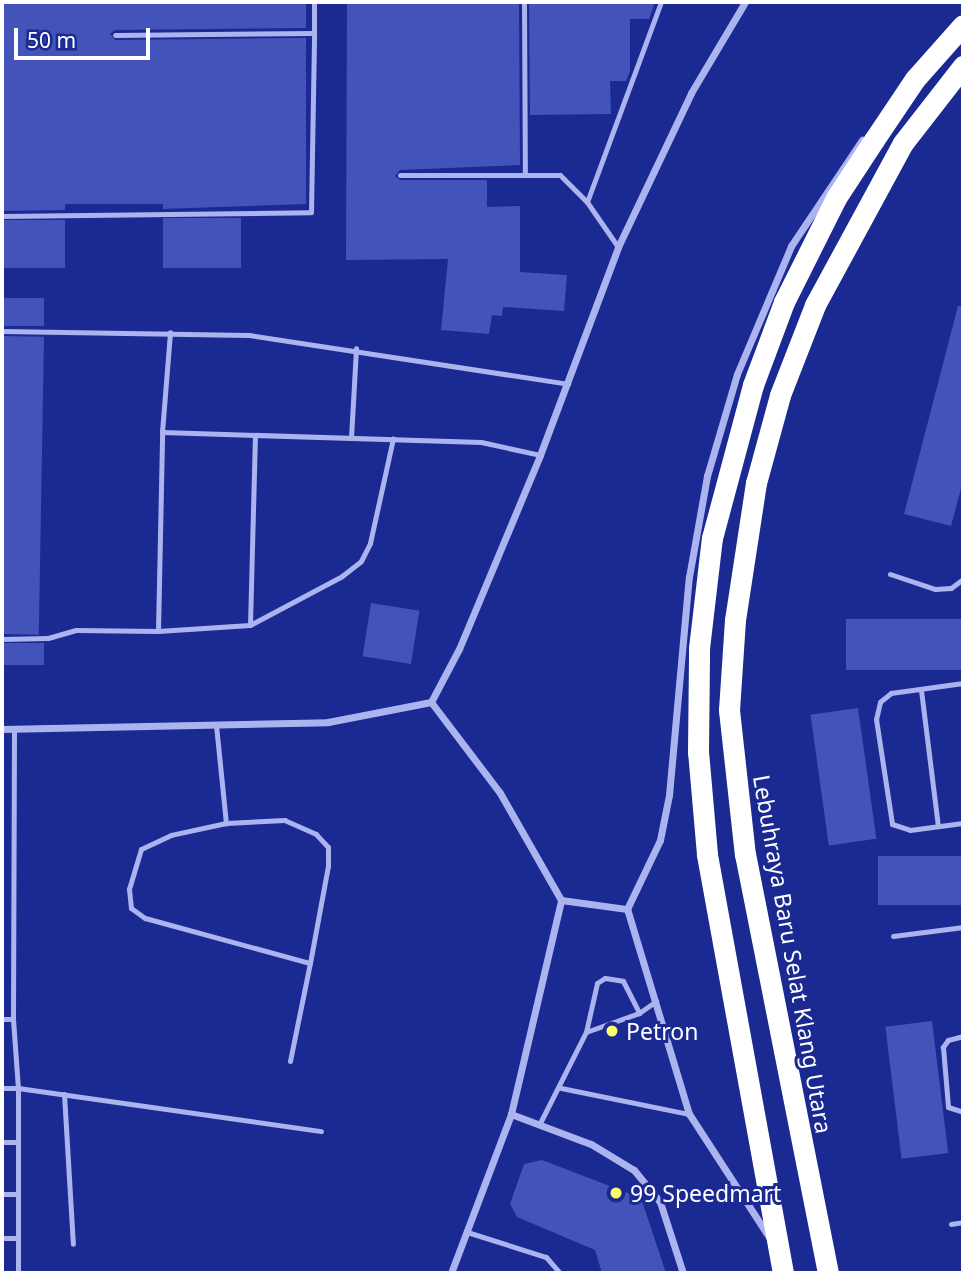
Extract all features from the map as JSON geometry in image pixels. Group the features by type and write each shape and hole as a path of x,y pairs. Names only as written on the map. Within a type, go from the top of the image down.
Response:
{"highway":[{"path":"783,1273 707,855 698,752 699,661 710,552 753,385 784,302 836,198 915,79 963,25"},
{"name":"Lebuhraya Baru Selat Klang Utara","path":"828,1273 744,855 729,710 735,620 756,483 779,395 815,305 903,143 963,66"}],"street":[{"path":"431,702 459,649 540,454 618,247 691,93 745,2"},
{"path":"777,1249 688,1114 658,1000 627,909 660,840 669,795 689,577 707,476 737,374 791,246 839,170 915,79"},
{"path":"2,729 328,722 431,702"},
{"path":"431,702 500,793 561,901 511,1114 451,1273"},
{"path":"561,901 627,909"},
{"path":"511,1114 591,1144 634,1170 660,1202 683,1273"}],"lane":[{"path":"2,216 311,212 314,2"},
{"path":"524,2 525,174"},
{"path":"587,202 661,2"},
{"path":"115,35 314,33"},
{"path":"400,175 560,175 587,202 618,247"},
{"path":"2,331 249,335 356,348 568,384"},
{"path":"158,631 162,432 170,332"},
{"path":"351,438 356,348"},
{"path":"162,432 481,442 540,454"},
{"path":"250,625 254,435"},
{"path":"2,639 38,639 76,630 158,631 250,625 342,576 361,561 370,543 393,439"},
{"path":"890,574 935,589 951,588 963,579"},
{"path":"963,683 891,693 880,702 878,710 892,824 910,830 963,822"},
{"path":"921,690 938,826"},
{"path":"216,724 226,823"},
{"path":"14,729 11,795 13,1019 18,1088 18,1273"},
{"path":"290,1061 310,963 328,866 328,848 316,834 285,820 226,823 171,835 141,849 129,889 131,908 145,918 310,963"},
{"path":"893,936 963,926"},
{"path":"540,1123 561,1088 586,1032 597,983 605,978 623,981 639,1013"},
{"path":"586,1032 639,1013 658,1000"},
{"path":"2,1019 13,1019"},
{"path":"963,1036 947,1040 943,1047 948,1107 963,1112"},
{"path":"2,1088 64,1094 321,1131"},
{"path":"561,1088 688,1114"},
{"path":"64,1094 73,1244"},
{"path":"2,1142 18,1142"},
{"path":"2,1194 18,1194"},
{"path":"951,1224 963,1222"},
{"path":"467,1232 546,1257 560,1273"},
{"path":"2,1238 18,1238"}],"building":[{"path":"2,2 306,2 306,28 115,30 110,34 115,40 306,38 306,204 163,209 163,204 65,204 65,210 2,211"},
{"path":"347,2 519,2 520,165 400,170 395,176 400,180 487,180 487,207 520,206 520,272 567,275 564,311 503,307 502,316 492,315 489,334 441,330 448,259 346,260"},
{"path":"529,2 655,2 649,19 630,19 630,71 626,81 610,81 611,114 530,115"},
{"path":"163,218 241,218 241,268 163,268"},
{"path":"2,220 65,220 65,268 2,268"},
{"path":"2,298 44,298 44,326 2,326"},
{"path":"958,306 963,306 963,481 951,526 904,514"},
{"path":"2,336 44,337 39,635 2,634"},
{"path":"371,603 419,611 411,664 363,656"},
{"path":"846,619 963,619 963,670 846,670"},
{"path":"2,643 44,643 44,665 2,665"},
{"path":"858,708 876,839 829,845 810,715"},
{"path":"878,856 963,856 963,905 878,905"},
{"path":"932,1021 948,1153 902,1159 885,1027"},
{"path":"542,1160 641,1198 666,1273 602,1273 595,1250 517,1217 510,1204 524,1164"}],"place":[{"name":"Petron","path":"612,1031"},
{"name":"99 Speedmart","path":"616,1193"}]}
